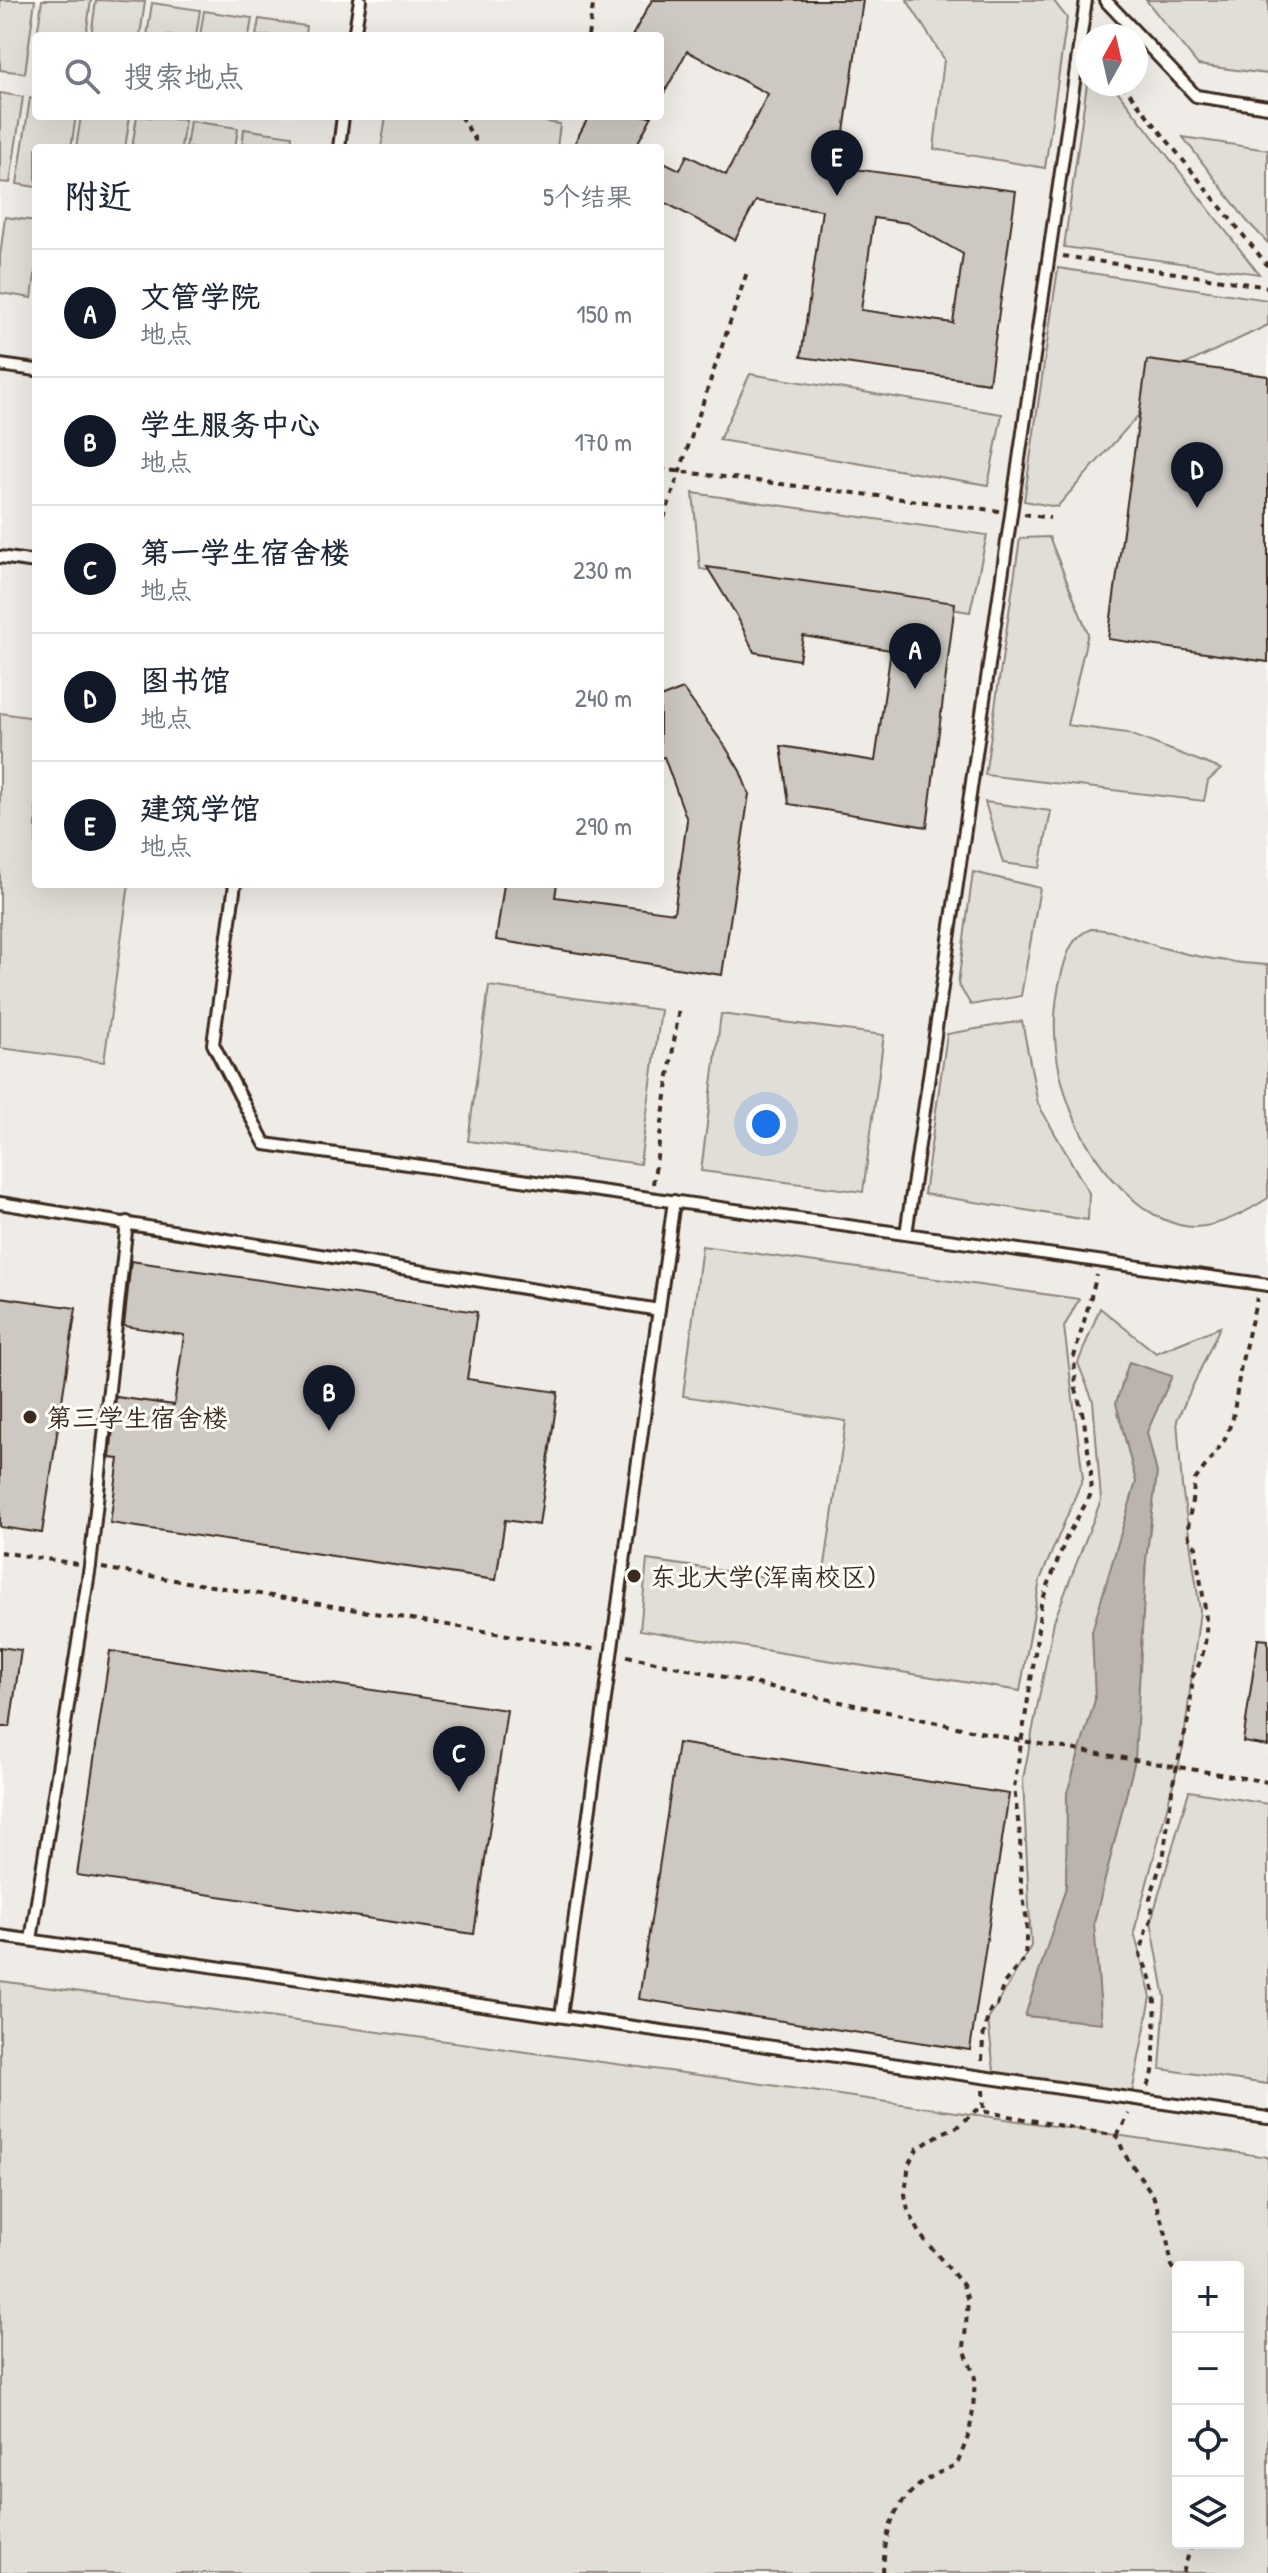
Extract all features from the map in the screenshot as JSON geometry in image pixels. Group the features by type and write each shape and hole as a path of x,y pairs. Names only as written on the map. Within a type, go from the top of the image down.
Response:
{"lane":[{"path":"355,32 360,0"},
{"path":"906,1234 1086,0"},
{"path":"1105,0 1196,96 1268,107"},
{"path":"340,144 342,120"},
{"path":"0,365 32,369"},
{"path":"0,557 32,561"},
{"path":"234,888 213,1044 265,1144 1264,1284"},
{"path":"561,2016 674,1201"},
{"path":"0,1203 659,1310"},
{"path":"31,1940 90,1566 127,1222"},
{"path":"0,1936 1268,2118"}],"path":[{"path":"589,32 594,0"},
{"path":"1132,96 1268,266"},
{"path":"463,120 475,144"},
{"path":"1049,254 1268,287"},
{"path":"664,518 747,272"},
{"path":"664,469 1050,518"},
{"path":"651,1198 679,1008"},
{"path":"984,2110 983,2038 988,2015 997,2005 1004,1983 1025,1958 1027,1921 1021,1885 1020,1836 1014,1788 1043,1596 1067,1536 1090,1496 1091,1472 1076,1389 1074,1357 1100,1261"},
{"path":"1117,2136 1137,2099 1152,2081 1156,1996 1151,1975 1140,1955 1153,1916 1150,1899 1164,1853 1177,1767 1190,1712 1191,1679 1200,1666 1208,1619 1196,1547 1189,1538 1188,1528 1195,1480 1224,1441 1233,1418 1241,1365 1264,1284"},
{"path":"0,1552 612,1652 1022,1741 1268,1782"},
{"path":"883,2573 888,2533 900,2504 924,2480 957,2465 969,2434 973,2410 975,2378 964,2348 968,2301 963,2285 922,2237 908,2210 905,2194 909,2163 917,2149 959,2126 976,2110 1117,2136"},
{"path":"1117,2136 1125,2155 1153,2195 1166,2234 1172,2266"},
{"path":"1183,2573 1190,2549"}],"shaded area":[{"name":"东北大学(浑南校区)","path":"0,0 1268,0 1268,2573 0,2573"},
{"path":"0,0 35,0 25,73 0,70"},
{"path":"42,0 91,0 87,32 38,32"},
{"path":"96,0 145,2 141,32 92,32"},
{"path":"907,0 1053,0 1067,18 1045,168 934,149 944,59"},
{"path":"1146,0 1268,0 1268,74 1198,65"},
{"path":"152,3 200,10 197,32 148,32"},
{"path":"204,11 252,18 250,32 201,32"},
{"path":"259,19 306,26 305,32 257,32"},
{"path":"0,93 23,97 10,183 0,182"},
{"path":"1085,96 1121,96 1259,274 1064,247"},
{"path":"32,98 32,120 75,120 72,144 32,144 32,186 17,184"},
{"path":"80,120 129,120 126,144 77,144"},
{"path":"136,120 185,120 182,144 133,144"},
{"path":"385,120 534,120 560,124 558,144 382,144"},
{"path":"190,121 238,128 236,144 187,144"},
{"path":"244,129 292,136 291,144 242,144"},
{"path":"1183,137 1268,150 1268,243 1247,221"},
{"path":"5,217 32,220 32,298 0,293 0,256"},
{"path":"1058,268 1268,300 1268,325 1182,366 1057,507 1024,501"},
{"path":"750,374 1002,414 988,485 719,440"},
{"path":"693,493 987,535 970,612 700,569"},
{"path":"1049,537 1088,633 1067,725 1127,733 1221,769 1208,781 1204,801 985,775 1020,538"},
{"path":"0,713 32,717 32,888 128,888 104,1062 0,1048"},
{"path":"985,802 1051,811 1040,868 1003,863"},
{"path":"973,872 1040,888 1021,996 971,1005 958,984"},
{"path":"1091,929 1119,933 1202,957 1268,965 1268,1198 1224,1221 1205,1226 1170,1222 1134,1200 1093,1153 1066,1096 1055,1034 1056,1003 1066,958 1079,936"},
{"path":"489,986 661,1010 640,1164 468,1141"},
{"path":"721,1014 884,1035 863,1192 701,1171"},
{"path":"1022,1021 1038,1104 1089,1193 1088,1220 924,1194 947,1034"},
{"path":"702,1246 1079,1299 1064,1327 1083,1478 1040,1580 1020,1691 640,1630 647,1560 822,1585 846,1421 683,1396"},
{"path":"1100,1308 1156,1353 1220,1327 1177,1420 1182,1486 1200,1610 1183,1747 1134,1932 1151,1997 1131,2098 995,2079 988,2020 1031,1946 1023,1779 1054,1621 1101,1500 1093,1401 1078,1363"},
{"path":"1129,1362 1172,1376 1147,1432 1157,1473 1146,1560 1135,1760 1094,1923 1102,2023 1025,2016 1066,1887 1067,1793 1095,1700 1092,1631 1136,1482 1116,1403"},
{"path":"1189,1791 1268,1804 1268,2084 1160,2069 1165,1998 1151,1921"},
{"path":"0,1981 728,2079 1268,2157 1268,2573 0,2573"}],"building":[{"path":"652,0 863,0 839,167 1016,191 989,383 801,357 822,210 756,201 735,240 664,202 664,162 680,170 687,155 726,175 768,94 687,51 664,94 664,32 634,32","holes":["874,218 908,223 963,254 953,323 861,310"]},
{"path":"587,120 650,120 637,144 574,144"},
{"path":"1147,360 1268,376 1268,662 1108,639"},
{"path":"707,567 955,603 927,827 789,804 781,746 875,761 891,650 803,636 799,660 754,652 737,616"},
{"path":"683,689 725,746 749,794 722,975 496,940 503,888 556,888 555,897 674,913 687,820 664,757 664,696"},
{"path":"131,1261 477,1312 467,1379 558,1392 539,1525 505,1520 496,1580 110,1523 119,1459 110,1458 116,1397 174,1405 184,1335 124,1326"},
{"name":"第三学生宿舍楼","path":"0,1297 76,1308 42,1533 0,1527"},
{"path":"1258,1639 1268,1640 1268,1746 1243,1742"},
{"path":"0,1647 21,1650 10,1727 0,1727"},
{"path":"110,1651 507,1710 474,1934 77,1875"},
{"path":"678,1743 1009,1794 970,2050 639,1999"}],"place":[{"name":"建筑学馆","path":"837,196"},
{"name":"图书馆","path":"1197,508"},
{"name":"文管学院","path":"915,689"},
{"name":"第三学生宿舍楼","path":"30,1417"},
{"name":"学生服务中心","path":"329,1431"},
{"name":"东北大学(浑南校区)","path":"634,1576"},
{"name":"第一学生宿舍楼","path":"459,1792"}]}
